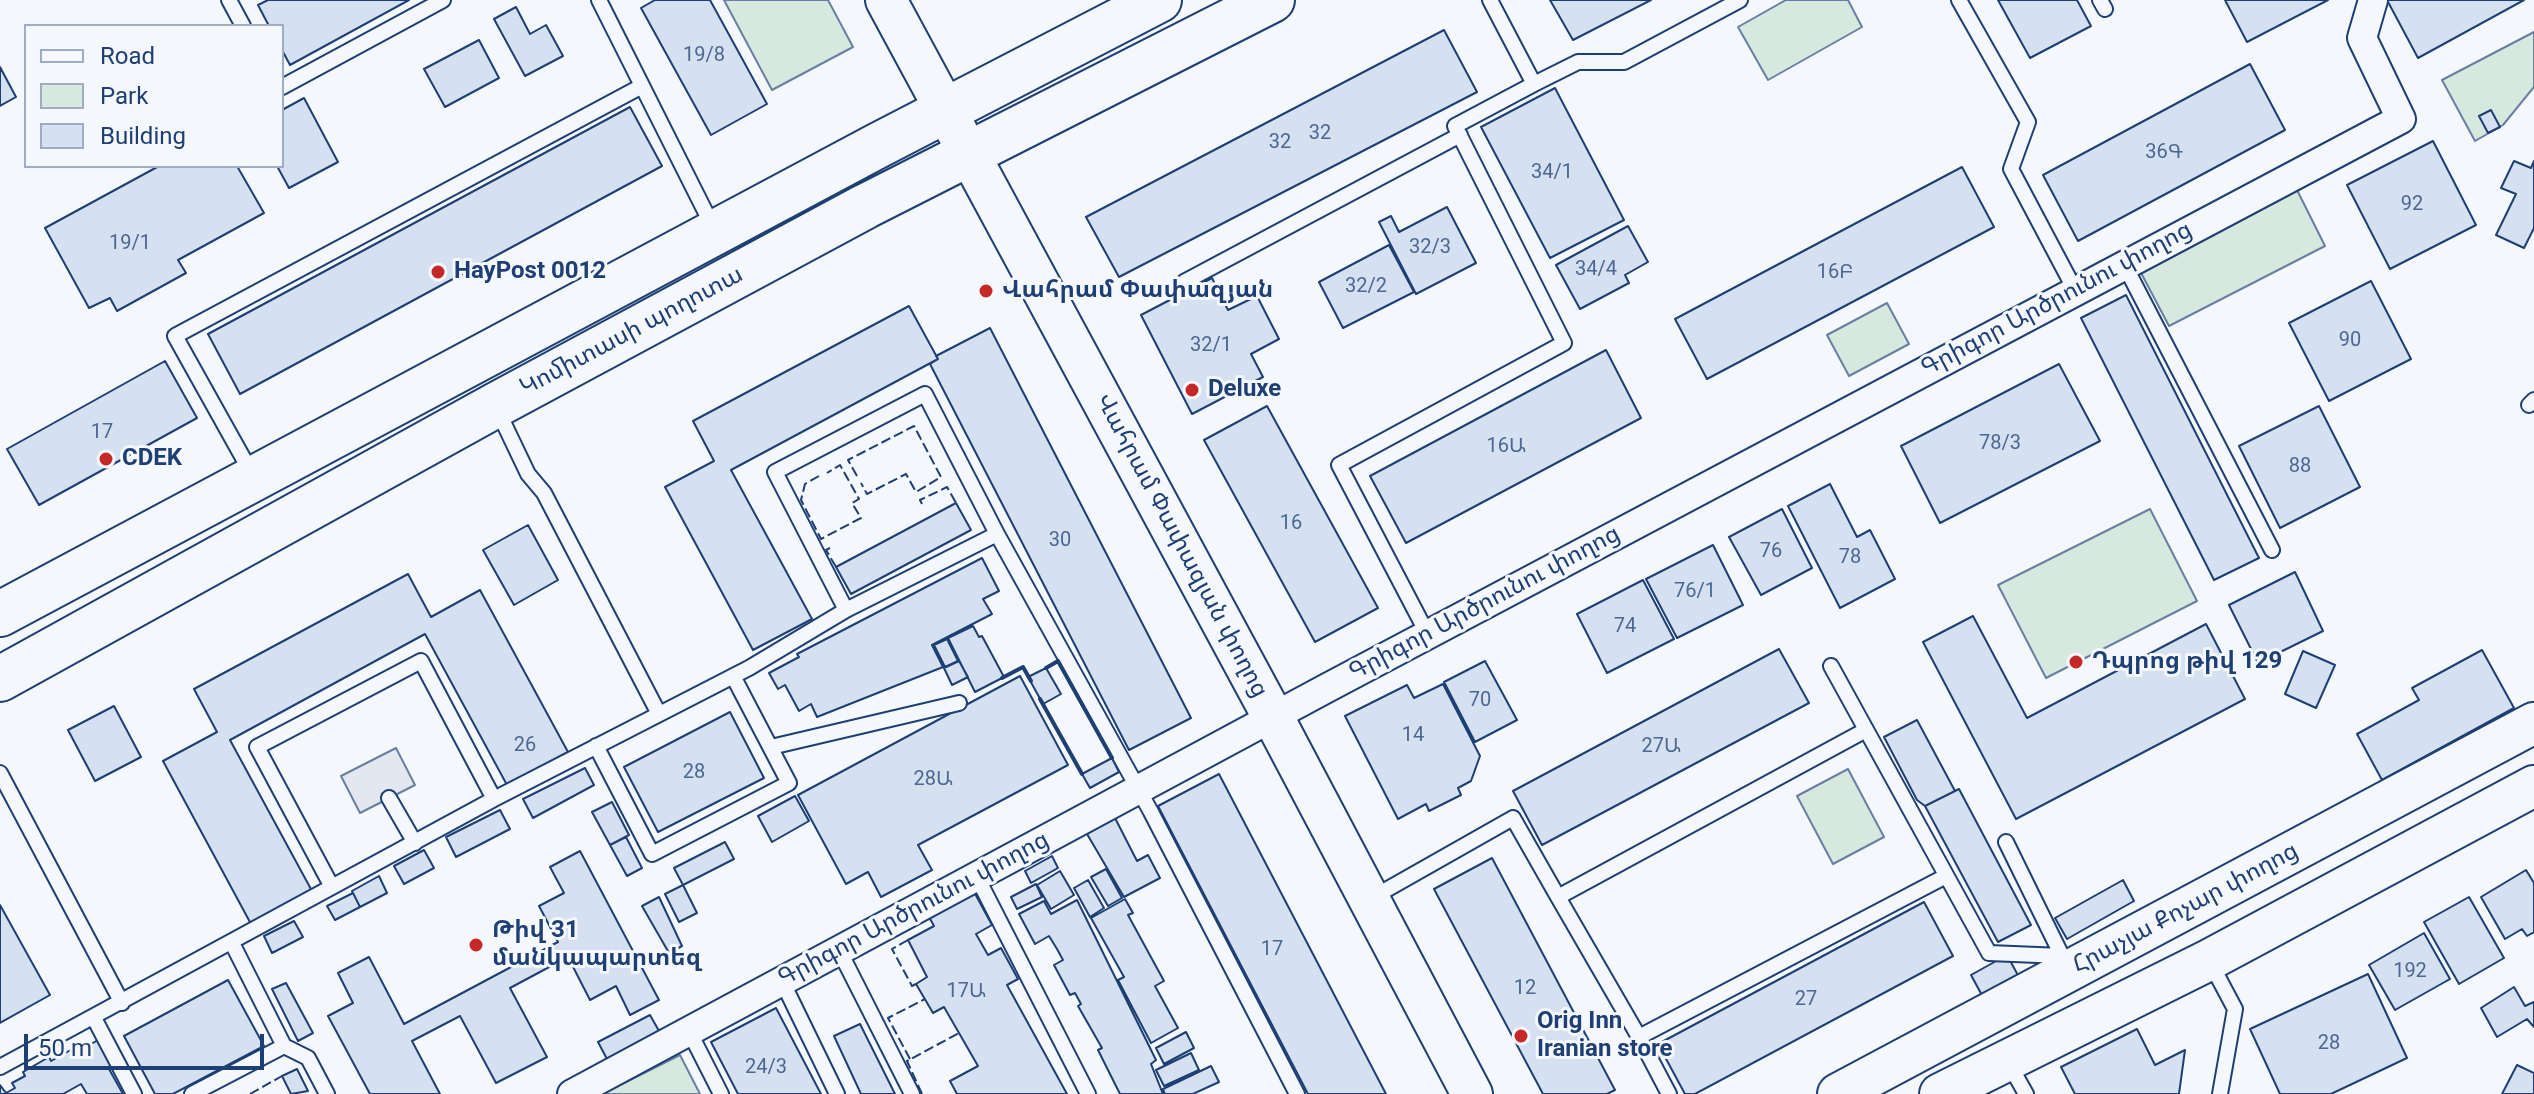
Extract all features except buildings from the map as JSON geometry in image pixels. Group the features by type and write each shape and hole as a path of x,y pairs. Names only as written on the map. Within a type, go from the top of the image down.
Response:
{"main road":[{"name":"Վահրամ Փափազյան փողոց","path":"886,0 1273,717 1472,1094"},
{"name":"Կոմիտասի պողոտա","path":"0,614 1159,0"},
{"name":"Կոմիտասի պողոտա","path":"0,679 496,405 866,206 1272,0"},
{"name":"Հրաչյա Քոչար փողոց","path":"1838,1094 2066,963 2534,723"},
{"path":"1940,1094 2209,960 2534,786"}],"street":[{"name":"Գրիգոր Արծրունու փողոց","path":"588,1090 689,1031 1273,717 2401,119 2362,38 2373,0"}],"lane":[{"path":"229,0 242,24"},
{"path":"284,86 443,0"},
{"path":"599,0 716,234"},
{"path":"1490,0 1534,84"},
{"path":"1428,635 1339,465 1564,343 1455,126 1578,62 1624,62 1740,0"},
{"path":"1959,0 2028,122 2011,169 2075,290"},
{"path":"255,478 175,336 642,86"},
{"path":"1184,282 1460,135"},
{"path":"2124,264 2272,550"},
{"path":"846,610 775,472 925,394 997,534 1139,789 1297,1094"},
{"path":"496,405 528,474 544,493 659,714"},
{"path":"0,1067 494,799 733,676 846,610 997,534"},
{"path":"332,887 257,747 421,661 494,799"},
{"path":"1831,666 1864,731 1989,953 2066,963"},
{"path":"596,746 652,854 789,783 733,676"},
{"path":"771,747 959,703"},
{"path":"1558,897 1864,731"},
{"path":"0,773 122,1003"},
{"path":"389,798 415,843"},
{"path":"1370,899 1513,818 1669,1094"},
{"path":"2006,842 2066,963"},
{"path":"1639,1037 1946,876"},
{"path":"977,877 1088,1094"},
{"path":"232,943 284,1046 308,1058 327,1094"},
{"path":"839,950 912,1094"},
{"path":"2209,960 2235,1009 2220,1094"},
{"path":"782,981 837,1094"},
{"path":"94,1018 134,1094"},
{"path":"689,1031 721,1094"},
{"path":"192,1094 284,1046"},
{"path":"2007,1060 2026,1094"}],"green space":[{"path":"724,0 828,0 853,47 772,90"},
{"path":"1786,0 1848,0 1862,27 1768,80 1738,27"},
{"path":"2534,32 2534,87 2503,125 2475,141 2442,80"},
{"path":"2296,188 2325,246 2169,326 2139,269"},
{"path":"1887,303 1909,344 1849,376 1827,335"},
{"path":"2150,509 2197,601 2046,678 1998,585"},
{"path":"1848,769 1884,837 1833,864 1797,796"},
{"path":"680,1055 700,1094 607,1094 606,1092"}],"shaded area":[{"path":"396,748 415,785 360,813 341,776"}],"fence":[{"path":"857,476 848,460 914,426 941,477 916,492 906,474 867,494 861,483"},
{"path":"819,476 805,484 801,500 821,539 861,518 852,503 859,499 840,465 827,473"},
{"path":"922,504 920,500 947,487 956,503"},
{"path":"830,548 826,550 836,567"},
{"path":"908,940 892,949 912,986 916,984"},
{"path":"910,1059 888,1018 925,999"},
{"path":"922,1094 907,1061 959,1033"},
{"path":"250,1094 282,1076"}],"wall":[{"path":"1046,668 1058,661 1112,758"},
{"path":"1002,678 1023,667 1031,681"},
{"path":"1040,699 1082,774"}],"place":[{"name":"HayPost 0012","path":"438,272"},
{"name":"Վահրամ Փափազյան","path":"986,291"},
{"name":"Deluxe","path":"1192,390"},
{"name":"CDEK","path":"106,459"},
{"name":"Դպրոց թիվ 129","path":"2076,662"},
{"name":"Թիվ 31 մանկապարտեզ","path":"476,945"},
{"name":"Orig Inn Iranian store","path":"1521,1036"}]}
